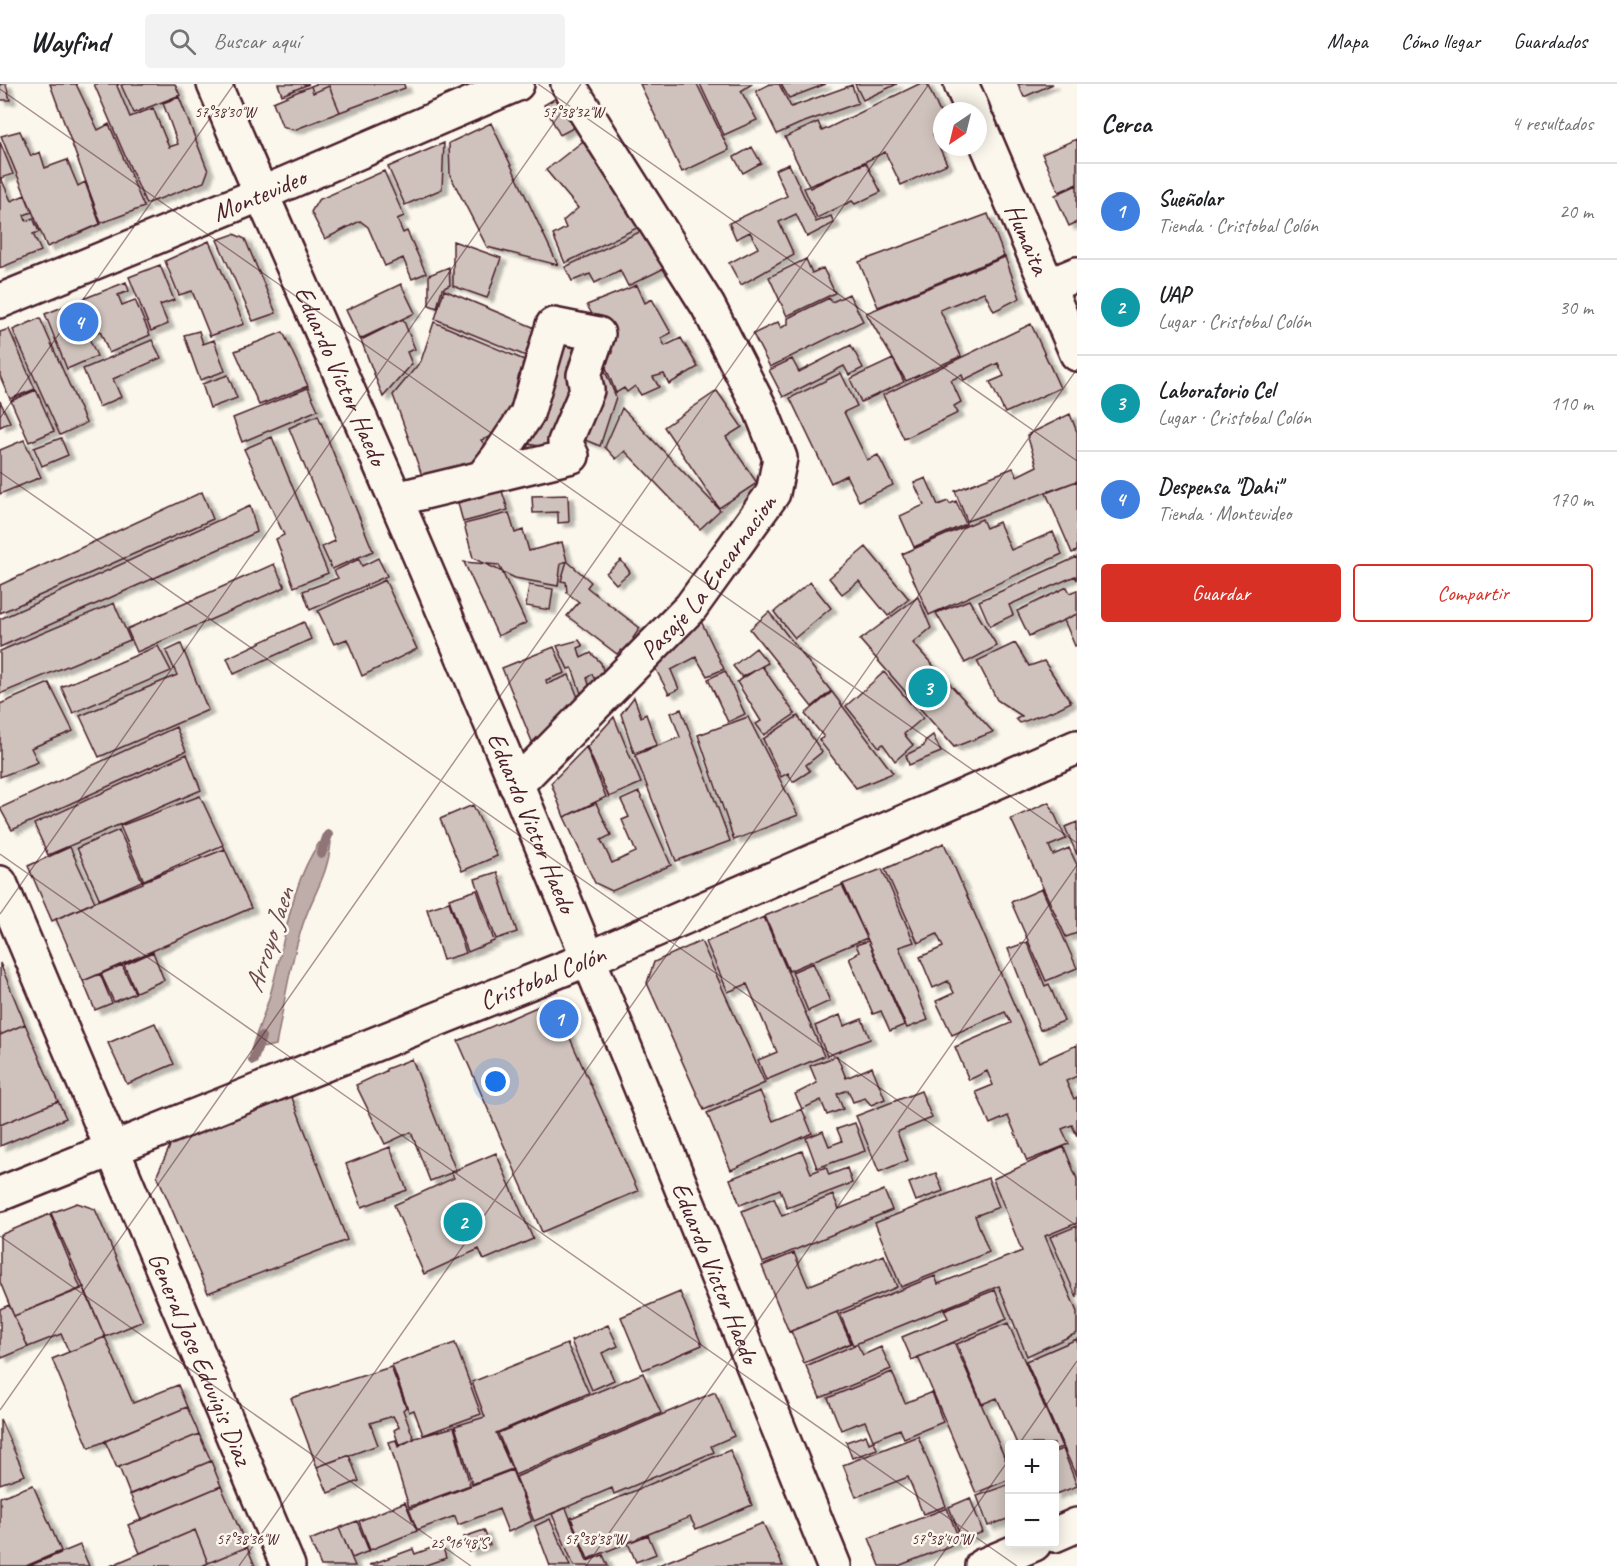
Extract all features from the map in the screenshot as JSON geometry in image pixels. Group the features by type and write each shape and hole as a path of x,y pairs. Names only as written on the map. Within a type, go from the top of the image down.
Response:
{"street":[{"name":"Eduardo Victor Haedo","path":"214,84 396,499 588,958 834,1566"},
{"name":"Montevideo","path":"0,301 261,194 517,84"},
{"name":"Pasaje La Encarnacion","path":"516,786 691,607 772,493 780,458 761,410 708,306 568,84"},
{"path":"962,84 969,102"},
{"name":"Humaita","path":"987,140 1063,280 1077,354"},
{"path":"396,499 491,467"},
{"name":"Cristobal Colón","path":"0,1194 588,958 1077,747"},
{"name":"General Jose Eduvigis Diaz","path":"0,883 288,1566"},
{"path":"1059,1533 1077,1525"},
{"path":"982,1566 1025,1548"}],"shaded area":[{"path":"331,842 327,865 298,939 276,1045 251,1050 271,992 290,911 302,876 319,843"}],"building":[{"path":"0,84 6,84 10,100 0,100"},
{"path":"50,84 76,84 98,130 109,124 144,207 101,223"},
{"path":"94,84 119,84 117,86 130,117 153,108 169,147 178,144 163,103 179,97 208,171 204,182 146,204"},
{"path":"175,84 180,95 134,113 121,85"},
{"path":"278,84 309,84 282,95"},
{"path":"316,84 404,84 405,88 340,112 329,86 313,93 311,86"},
{"path":"640,84 697,84 729,150 682,172"},
{"path":"700,84 752,84 741,91 757,120 724,135"},
{"path":"770,84 779,84 791,107 852,85 858,103 777,134 756,91"},
{"path":"781,84 826,84 789,98"},
{"path":"855,84 897,84 863,100"},
{"path":"919,84 927,84 935,102 933,102 933,156 943,156 947,164 901,185 885,152 810,188 785,137 818,122 822,131"},
{"path":"1018,84 1053,84 1024,97"},
{"path":"311,86 313,93 329,86 340,112 294,130 282,126 273,102"},
{"path":"563,94 579,125 560,135 544,105"},
{"path":"491,123 558,265 487,247 450,175 449,143"},
{"path":"20,131 31,156 40,152 45,168 67,160 78,186 85,182 100,224 47,247 1,136"},
{"path":"587,138 645,224 565,263 553,235 566,228 563,221 578,208 546,170"},
{"path":"1077,139 1077,184 1059,192 1042,154"},
{"path":"0,142 13,174 1,178 11,201 25,195 32,212 24,215 26,221 33,218 39,232 33,234 41,251 0,268"},
{"path":"444,143 442,189 405,205 388,167"},
{"path":"752,147 761,163 743,173 734,157"},
{"path":"866,163 881,192 855,204 852,201 817,218 804,188"},
{"path":"789,164 816,222 831,216 834,223 807,237 796,214 779,222 794,255 741,285 729,263 758,248 750,232 736,239 729,223 787,196 775,170"},
{"path":"384,171 404,216 397,219 403,233 407,231 426,273 412,279 403,258 385,266 368,227 360,221 325,239 311,212 318,200"},
{"path":"1077,185 1077,222 1069,226 1055,195"},
{"path":"988,214 1004,256 878,307 859,262"},
{"path":"648,228 671,265 628,286 620,270 595,283 590,274 572,281 565,267"},
{"path":"234,234 245,239 276,313 253,321 217,240"},
{"path":"209,241 244,324 210,336 192,291 179,295 165,261"},
{"path":"453,241 501,258 487,298 453,286"},
{"path":"1005,257 1020,298 994,311 984,292 940,310 961,356 906,381 866,313"},
{"path":"806,259 812,273 823,268 835,293 787,316 769,277"},
{"path":"160,265 174,300 160,305 168,324 151,331 129,277"},
{"path":"449,267 450,285 442,289 437,308 429,305 429,275"},
{"path":"126,282 129,291 118,295 122,305 135,300 150,335 109,353 100,331 88,336 97,356 67,369 45,314"},
{"path":"401,284 415,313 360,339 346,310"},
{"path":"637,285 645,303 652,299 671,333 661,338 665,346 681,338 698,367 669,384 664,374 653,377 659,387 641,395 635,386 627,392 624,388 616,393 603,360 613,353 587,305"},
{"path":"444,290 540,330 531,358 435,319"},
{"path":"849,294 863,321 770,367 753,334 778,322 781,328 788,324 788,318 829,298 832,302"},
{"path":"40,318 86,423 60,435 13,330"},
{"path":"403,319 415,349 407,352 412,364 383,397 361,340"},
{"path":"434,322 536,365 530,379 519,375 517,381 528,386 499,434 481,440 485,445 492,446 466,477 425,484 393,395 421,361"},
{"path":"1031,324 1060,388 1005,413 990,382 1004,376 998,363 964,380 962,375 951,380 961,402 954,406 958,413 904,439 883,395"},
{"path":"9,329 35,389 10,399 0,376 0,332"},
{"path":"199,331 203,344 214,340 225,371 200,380 184,335"},
{"path":"283,332 308,386 259,405 235,351"},
{"path":"559,332 592,338 558,449 521,443"},
{"path":"152,340 161,358 113,379 121,397 99,407 83,369"},
{"path":"851,345 863,368 849,375 844,366 783,397 769,370 792,359 799,372"},
{"path":"893,359 904,382 861,402 850,379"},
{"path":"602,364 616,397 600,446 570,434"},
{"path":"841,373 857,406 844,412 867,460 878,455 893,485 859,501 846,475 831,483 790,398"},
{"path":"228,375 237,398 210,408 202,384"},
{"path":"308,388 318,410 242,442 233,418"},
{"path":"36,390 54,431 29,442 11,401"},
{"path":"717,391 742,427 726,437 757,483 719,508 664,427"},
{"path":"0,401 10,422 0,427"},
{"path":"622,408 720,510 700,529 625,451 616,459 605,447"},
{"path":"1070,414 1077,432 1077,481 967,521 955,491 1013,468 1017,476 1037,466 1027,435"},
{"path":"318,415 373,551 332,569 322,547 335,541 289,428"},
{"path":"272,437 328,573 294,587 276,539 284,535 244,449"},
{"path":"61,438 68,455 42,466 34,448"},
{"path":"24,440 41,477 0,494 0,450"},
{"path":"926,478 938,505 956,501 966,524 914,547 900,516 924,505 914,483"},
{"path":"1077,481 1077,551 1072,553 1046,493"},
{"path":"502,491 508,510 463,522 458,503"},
{"path":"202,492 213,519 0,613 0,585"},
{"path":"568,495 569,522 558,523 558,512 533,513 532,496"},
{"path":"250,506 257,532 0,647 0,619"},
{"path":"509,513 515,533 523,530 529,551 562,542 567,561 561,563 558,586 515,578 473,558 464,524"},
{"path":"982,519 986,528 999,522 1011,550 1053,532 1062,554 929,615 902,554"},
{"path":"866,547 909,599 888,616 859,581 842,594 829,578"},
{"path":"1077,557 1077,580 1075,576 1009,605 1013,615 990,626 979,601"},
{"path":"378,558 387,576 310,610 303,591 338,578 334,571 359,559 362,566"},
{"path":"621,560 630,572 616,584 606,573"},
{"path":"567,561 591,582 587,587 589,589 640,628 633,638 637,641 626,653 621,650 617,654 567,616 579,602 567,593 566,582 561,581"},
{"path":"464,562 499,565 526,623 498,636"},
{"path":"274,564 285,587 137,652 127,629"},
{"path":"385,580 417,649 362,676 347,639 334,644 318,611"},
{"path":"810,582 831,608 795,638 774,612"},
{"path":"529,585 553,589 550,610 526,606"},
{"path":"1067,587 1070,593 1077,590 1077,614 1029,636 1017,611"},
{"path":"918,597 931,628 913,643 993,732 954,747 860,640"},
{"path":"969,600 997,646 965,663 936,613"},
{"path":"114,603 130,640 0,694 0,651"},
{"path":"769,612 831,691 812,707 750,629"},
{"path":"1077,614 1077,645 1075,646 1064,620"},
{"path":"701,621 724,669 707,676 696,657 671,670 679,689 669,694 654,666"},
{"path":"304,622 311,639 234,674 227,658"},
{"path":"579,640 583,646 578,648 581,658 591,653 601,663 604,674 596,682 592,674 587,678 590,688 582,696 572,668 568,669 557,646"},
{"path":"1015,643 1029,666 1044,661 1071,702 1020,723 1016,719 1022,716 997,700 977,661"},
{"path":"181,644 208,710 99,757 80,716 177,675 166,651"},
{"path":"158,646 171,671 73,713 61,687"},
{"path":"554,647 565,673 546,680 547,684 569,675 579,700 533,744 502,668"},
{"path":"756,648 768,663 742,677 733,666"},
{"path":"762,666 795,714 764,735 756,724 761,721 737,682"},
{"path":"725,671 745,714 728,722 708,679"},
{"path":"884,672 923,718 904,734 913,745 895,761 883,744 879,747 846,706"},
{"path":"49,683 73,731 31,748 38,762 0,777 0,704"},
{"path":"832,692 893,773 856,788 819,740 824,737 805,714"},
{"path":"634,697 641,717 646,714 657,745 634,753 621,714"},
{"path":"681,709 730,841 676,861 635,755 680,737 671,713"},
{"path":"798,716 822,752 806,765 810,771 793,782 788,773 781,777 763,739"},
{"path":"614,717 641,783 609,797 587,747"},
{"path":"748,717 798,815 734,840 698,735"},
{"path":"176,727 186,751 12,830 0,808"},
{"path":"933,735 941,752 909,765 906,755 924,746 925,741"},
{"path":"586,747 606,797 564,817 551,783"},
{"path":"187,754 201,790 48,855 34,824"},
{"path":"639,792 671,865 612,891 595,883 564,817 596,803 611,835 601,840 612,863 636,852 622,820 629,817 621,800"},
{"path":"200,796 225,849 144,881 120,826"},
{"path":"1049,802 1066,839 1049,846 1053,855 1069,848 1077,865 1077,933 1066,937 1011,819"},
{"path":"473,805 497,856 462,871 440,819"},
{"path":"1077,822 1077,855 1065,827"},
{"path":"119,830 143,883 100,900 77,848"},
{"path":"944,843 1039,1062 1077,1045 1077,1076 1066,1081 1074,1099 1077,1097 1077,1136 1072,1125 1062,1129 1069,1144 1027,1161 1008,1116 990,1124 976,1092 993,1085 987,1071 969,1080 955,1047 1011,1023 1005,1012 952,1035 936,1001 954,993 948,981 933,988 920,957 943,947 937,934 918,943 885,869"},
{"path":"223,845 251,908 83,981 56,919"},
{"path":"70,847 95,902 52,921 28,866"},
{"path":"882,869 914,942 899,947 928,1020 907,1028 843,884"},
{"path":"497,872 517,932 496,939 475,879"},
{"path":"842,885 867,938 789,971 765,916"},
{"path":"1042,889 1077,968 1046,981 1011,902"},
{"path":"477,890 494,941 468,952 449,899"},
{"path":"449,902 466,953 443,960 427,909"},
{"path":"764,917 824,1056 766,1080 758,1060 777,1052 747,984 728,992 706,942"},
{"path":"701,941 765,1083 704,1110 647,983 654,962"},
{"path":"868,941 904,1025 890,1031 881,1011 873,1014 849,958 859,952 856,945"},
{"path":"1027,942 1045,986 1049,984 1064,1021 1040,1030 1008,949"},
{"path":"153,952 164,980 136,992 124,965"},
{"path":"0,963 25,1024 0,1035"},
{"path":"813,963 830,1001 808,1011 792,972"},
{"path":"122,965 135,993 114,1002 101,974"},
{"path":"100,974 112,1003 95,1010 83,981"},
{"path":"553,1000 638,1191 542,1232 458,1041"},
{"path":"840,1015 844,1026 862,1019 870,1039 827,1056 815,1026"},
{"path":"155,1023 174,1064 127,1084 108,1043"},
{"path":"25,1024 58,1101 0,1125 0,1035"},
{"path":"837,1056 846,1078 872,1067 885,1099 871,1105 865,1098 853,1102 848,1090 837,1094 843,1109 827,1115 821,1100 802,1109 795,1094 817,1083 810,1066"},
{"path":"412,1059 456,1171 430,1181 411,1132 385,1144 356,1085 386,1069"},
{"path":"760,1091 773,1121 802,1109 812,1133 731,1170 707,1113"},
{"path":"921,1091 932,1118 897,1132 908,1160 879,1172 856,1116"},
{"path":"291,1095 347,1240 208,1293 157,1175 171,1144"},
{"path":"58,1101 66,1118 0,1146 0,1125"},
{"path":"855,1123 865,1151 817,1168 806,1138 823,1131 829,1146 842,1141 837,1129"},
{"path":"390,1147 407,1190 362,1207 346,1164"},
{"path":"1064,1147 1077,1179 1077,1223 1045,1236 1077,1312 1077,1333 1027,1356 999,1286 853,1345 840,1314 935,1276 938,1284 1022,1251 993,1179"},
{"path":"802,1151 811,1173 826,1167 829,1175 847,1168 852,1183 787,1208 780,1189 740,1205 730,1179"},
{"path":"496,1153 533,1239 484,1260 479,1249 424,1274 394,1205 454,1178 451,1172"},
{"path":"936,1173 943,1191 916,1201 909,1183"},
{"path":"988,1178 999,1207 975,1216 989,1252 901,1287 875,1223"},
{"path":"884,1190 892,1210 763,1263 742,1211 774,1198 782,1216 833,1195 839,1209"},
{"path":"77,1203 95,1209 143,1321 105,1337 51,1213"},
{"path":"50,1214 81,1289 14,1316 0,1282 0,1235"},
{"path":"1077,1226 1077,1298 1050,1237"},
{"path":"794,1253 808,1286 884,1255 897,1287 789,1332 762,1266"},
{"path":"84,1287 105,1337 69,1352 61,1334 28,1347 14,1316"},
{"path":"995,1290 1007,1319 912,1360 902,1337 948,1318 944,1310"},
{"path":"680,1292 702,1345 643,1370 621,1317"},
{"path":"9,1305 28,1347 2,1358 0,1309"},
{"path":"837,1312 851,1343 804,1363 791,1331"},
{"path":"1008,1323 1059,1440 1015,1440 997,1398 982,1404 957,1344"},
{"path":"608,1325 618,1346 602,1353 614,1380 592,1390 571,1341"},
{"path":"105,1337 133,1403 178,1385 187,1407 89,1448 52,1359"},
{"path":"1077,1339 1077,1478 1026,1361"},
{"path":"954,1342 1005,1459 1005,1481 976,1493 918,1357"},
{"path":"455,1343 481,1414 423,1435 414,1410 409,1412 392,1365"},
{"path":"567,1344 589,1393 496,1433 512,1469 472,1484 455,1426 485,1417 472,1382"},
{"path":"857,1344 863,1355 881,1347 891,1369 820,1398 806,1366"},
{"path":"391,1367 406,1407 403,1410 414,1439 399,1445 394,1430 399,1427 393,1416 370,1423 378,1445 317,1467 291,1398"},
{"path":"892,1372 905,1403 932,1392 943,1422 904,1438 900,1429 873,1440 865,1421 841,1430 828,1398"},
{"path":"643,1373 661,1413 515,1475 498,1433"},
{"path":"715,1392 734,1436 711,1446 714,1452 614,1494 612,1488 534,1521 516,1477"},
{"path":"187,1407 199,1434 117,1468 105,1441"},
{"path":"0,1419 25,1475 0,1484"},
{"path":"454,1427 470,1485 409,1507 389,1442 396,1440 398,1447 415,1438"},
{"path":"199,1434 211,1461 130,1495 119,1467"},
{"path":"866,1435 869,1443 874,1441 877,1449 852,1458 846,1442"},
{"path":"918,1436 946,1506 923,1514 908,1477 856,1497 843,1465"},
{"path":"1063,1449 1077,1486 1059,1493 1059,1450"},
{"path":"730,1450 752,1505 696,1529 690,1517 588,1559 571,1518"},
{"path":"349,1455 359,1481 328,1493 317,1467"},
{"path":"211,1461 221,1486 141,1520 130,1494"},
{"path":"512,1470 532,1521 508,1532 499,1509 458,1525 455,1516 417,1530 409,1509"},
{"path":"33,1485 61,1551 26,1566 0,1566 0,1497"},
{"path":"221,1486 247,1547 208,1563 195,1530 140,1553 128,1525"},
{"path":"1005,1486 1005,1520 988,1526 977,1496"},
{"path":"970,1498 983,1532 962,1540 949,1507"},
{"path":"405,1502 417,1531 370,1550 359,1521"},
{"path":"566,1508 587,1561 603,1555 608,1566 574,1566 552,1514"},
{"path":"947,1508 960,1542 898,1566 880,1566 869,1538"},
{"path":"550,1519 570,1566 550,1566 535,1526"},
{"path":"357,1521 369,1551 352,1558 339,1528"},
{"path":"763,1523 783,1566 656,1566"},
{"path":"339,1528 355,1566 321,1566 310,1540"},
{"path":"195,1530 208,1563 202,1566 110,1566"},
{"path":"484,1530 490,1545 469,1552 464,1537"},
{"path":"648,1535 656,1554 636,1562 628,1543"},
{"path":"442,1544 446,1558 423,1566 369,1565 413,1549 415,1554"},
{"path":"80,1545 89,1566 29,1566"},
{"path":"247,1547 255,1566 202,1566 208,1563"}],"waterway":[{"name":"Arroyo Jaen","path":"321,854 328,835"},
{"name":"Arroyo Jaen","path":"253,1060 261,1037"}],"place":[{"name":"Despensa \"Dahi\"","path":"79,322"},
{"name":"Laboratorio Cel","path":"928,688"},
{"name":"Sueñolar","path":"559,1019"},
{"name":"UAP","path":"463,1222"}]}
